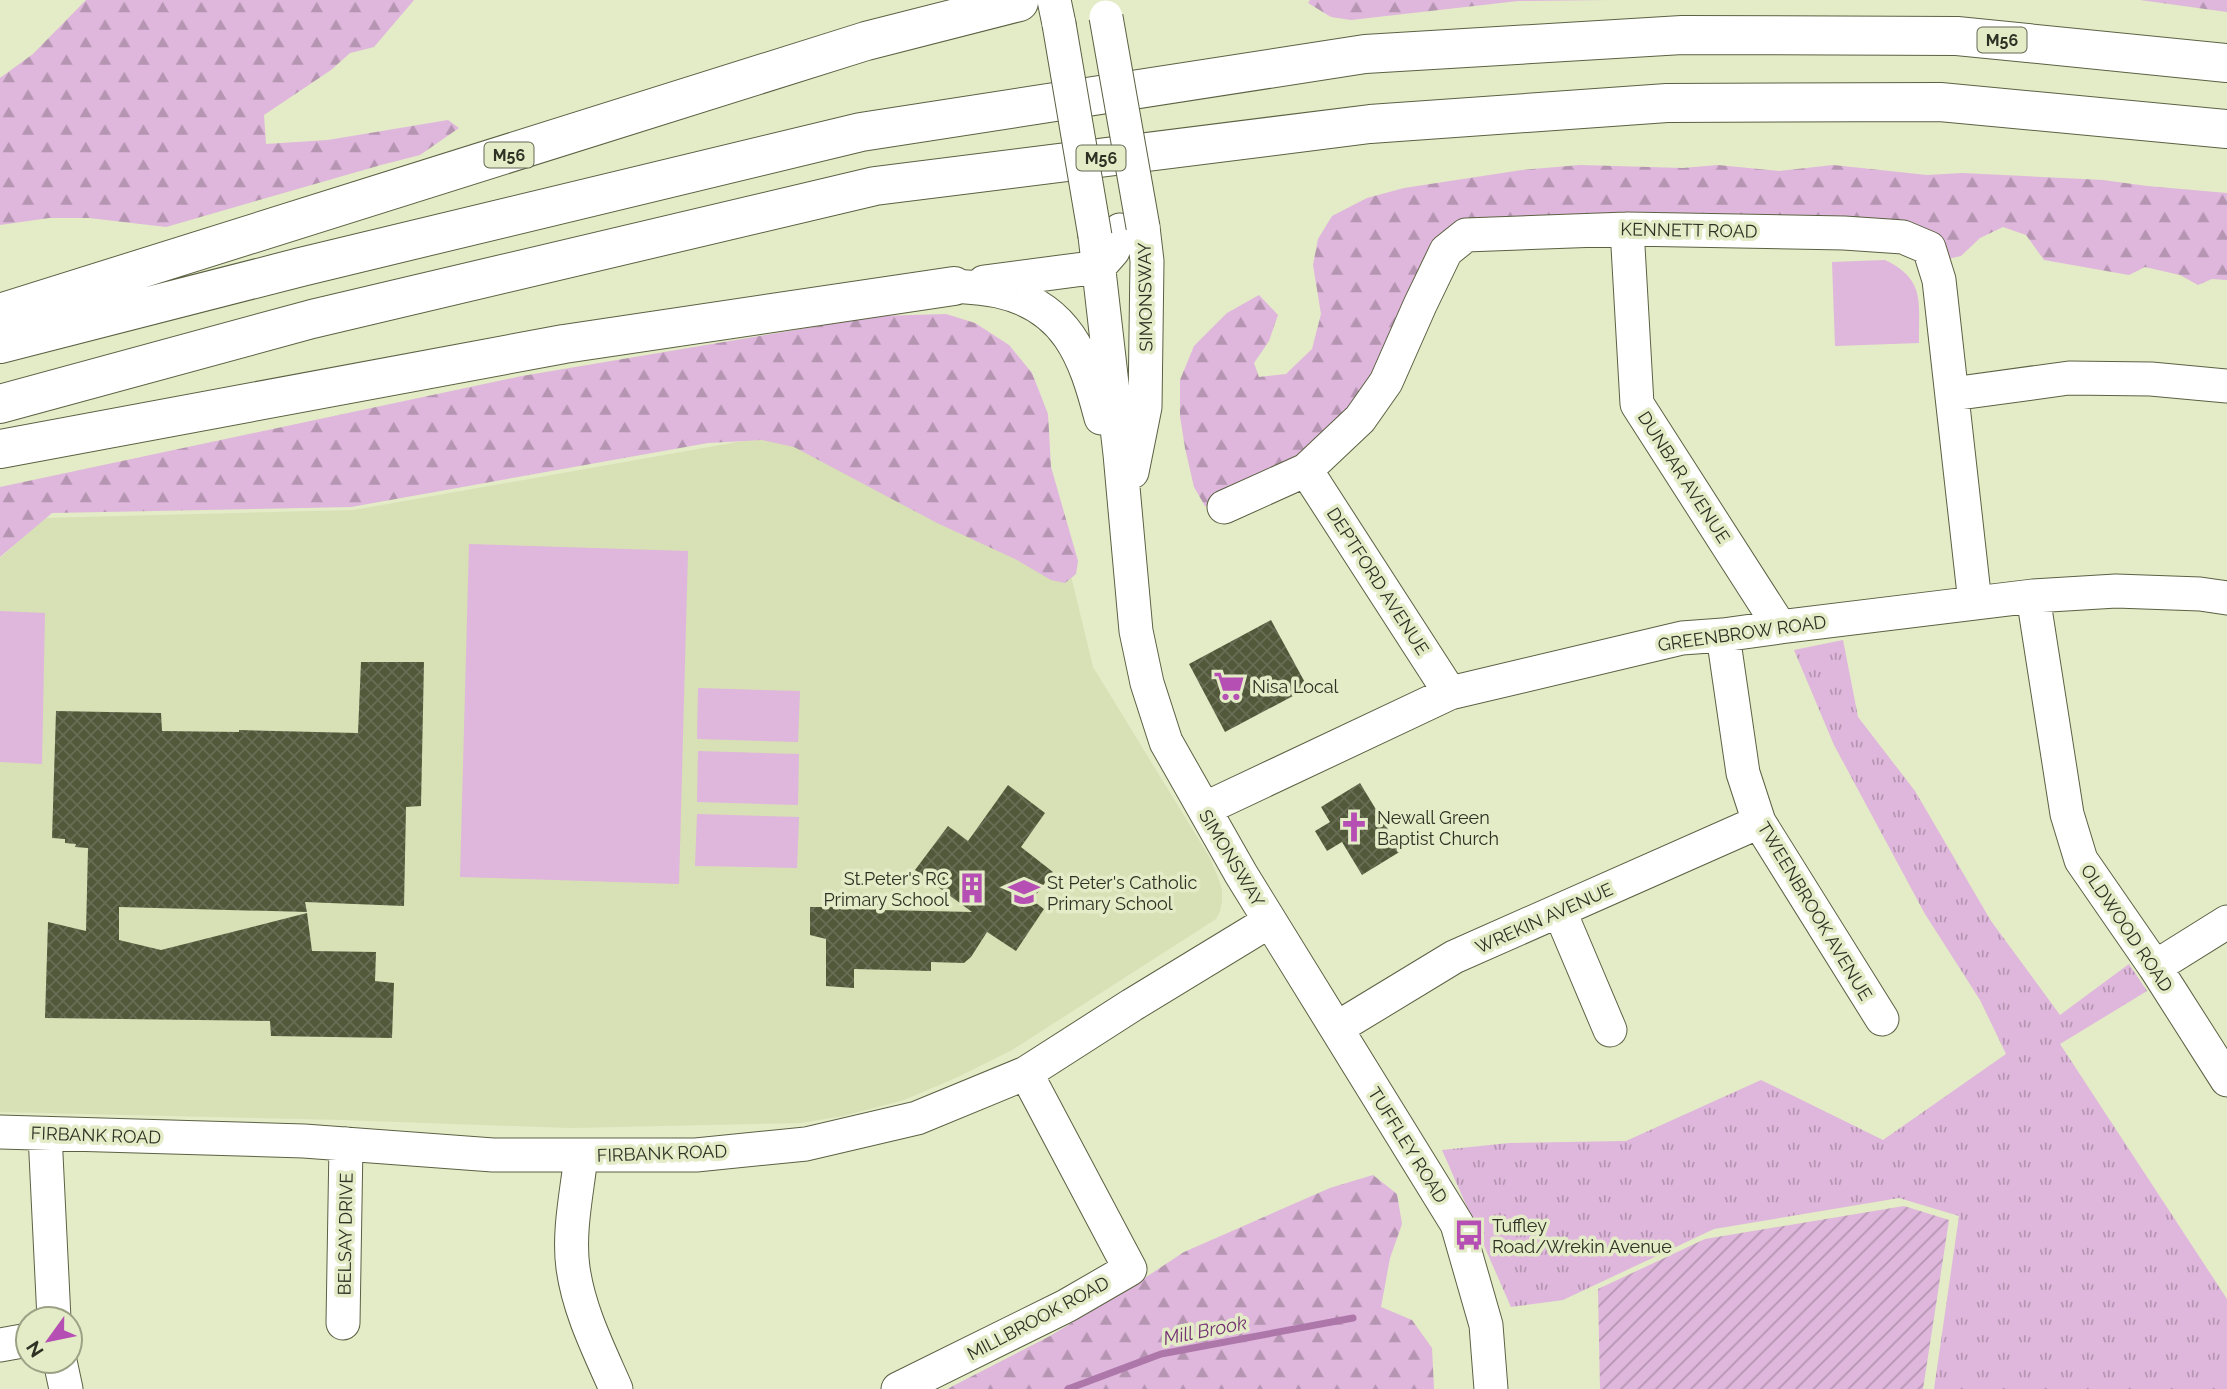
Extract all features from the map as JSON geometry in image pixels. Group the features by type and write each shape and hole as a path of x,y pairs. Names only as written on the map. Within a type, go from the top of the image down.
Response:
{"highway":[{"name":"M56","path":"866,41 940,0"},
{"name":"M56","path":"0,313 866,41 1041,7"},
{"name":"M56","path":"0,344 301,267 861,132 1365,54 1682,35 1957,36 2227,63"},
{"name":"M56","path":"0,404 312,320 875,186 1370,124 1667,103 1940,102 2227,129"},
{"path":"0,449 564,344 954,286"}],"street":[{"name":"SIMONSWAY","path":"1041,7 1114,240 1147,261 1145,407 1125,512"},
{"name":"SIMONSWAY","path":"1104,8 1127,133 1114,240 1120,454 1136,631 1147,683 1166,742 1270,921"},
{"name":"KENNETT ROAD","path":"1224,507 1306,470 1360,419 1386,382 1446,251 1466,235 1627,229 1844,233 1903,237 1929,248 1939,280 1975,603"},
{"name":"DUNBAR AVENUE","path":"1627,229 1637,404 1780,627"},
{"path":"954,286 1114,240"},
{"path":"954,286 998,291 1026,300 1053,318 1072,340 1084,359 1125,512"},
{"path":"1952,394 2069,378 2151,379 2227,386"},
{"name":"DEPTFORD AVENUE","path":"1306,470 1450,693"},
{"name":"GREENBROW ROAD","path":"1204,810 1450,693 1682,639 2033,596 2116,591 2200,594 2227,598"},
{"name":"OLDWOOD ROAD","path":"2033,596 2067,814 2081,860 2155,967 2227,1080"},
{"name":"TWEENBROOK AVENUE","path":"1723,635 1743,773 1759,822 1882,1019"},
{"name":"WREKIN AVENUE","path":"1336,1028 1454,957 1759,822"},
{"path":"1560,912 1610,1030"},
{"name":"TUFFLEY ROAD","path":"1270,921 1457,1224 1486,1325 1491,1389"},
{"name":"FIRBANK ROAD","path":"0,1132 304,1141 493,1155 696,1155 806,1144 917,1118 1026,1073 1270,921"},
{"path":"2155,967 2227,922"},
{"name":"MILLBROOK ROAD","path":"898,1389 1054,1312 1130,1269 1026,1073"},
{"path":"45,1134 53,1305"},
{"name":"BELSAY DRIVE","path":"344,1323 346,1144"},
{"path":"581,1156 571,1244 573,1268 586,1320 616,1389"}],"shaded area":[{"path":"788,433 1064,547 1093,667 1210,858 1222,890 1220,911 1216,919 1012,1050 960,1076 904,1100 843,1116 801,1123 570,1128 0,1112 0,558 45,518 354,510"}],"green space":[{"path":"86,0 414,0 374,47 350,53 331,70 264,115 266,144 328,140 448,120 459,128 420,155 166,227 89,218 49,218 0,225 0,78 33,54"},
{"path":"1310,0 1608,0 1518,1 1351,20 1331,17 1308,3"},
{"path":"2140,0 2227,0 2227,12"},
{"path":"1580,165 1683,168 1718,165 1779,171 1833,165 1927,175 1962,173 2103,180 2227,193 2227,280 2212,279 2198,285 2180,275 2145,267 2129,275 2044,260 2026,235 2003,227 1980,238 1961,256 1934,262 1929,248 1466,235 1360,419 1224,507 1205,506 1194,487 1180,416 1180,380 1194,346 1227,313 1259,295 1278,315 1269,341 1254,363 1259,377 1286,374 1312,349 1321,314 1313,265 1318,239 1332,216 1367,198 1404,188 1522,170"},
{"path":"1885,260 1908,276 1914,285 1919,305 1919,343 1835,346 1832,262"},
{"path":"946,314 975,323 1009,345 1032,373 1048,414 1051,467 1078,561 1076,574 1065,583 1051,580 1015,559 937,523 794,447 762,440 708,443 351,507 52,513 0,557 0,487 522,376 878,316"},
{"path":"469,544 688,551 679,884 460,877"},
{"path":"0,611 45,613 42,764 0,762"},
{"path":"1843,640 1858,717 1915,791 1991,921 2060,1015 2129,964 2147,991 2060,1044 2227,1299 2227,1389 1934,1389 1959,1216 1899,1198 1714,1229 1563,1300 1511,1307 1442,1150 1509,1143 1626,1141 1761,1080 1883,1140 2006,1054 1980,1000 1925,914 1834,745 1794,650"},
{"path":"698,688 800,691 798,742 697,739"},
{"path":"698,751 799,754 798,805 697,802"},
{"path":"697,814 799,817 797,868 695,866"},
{"path":"1373,1175 1397,1194 1402,1224 1390,1258 1381,1307 1412,1320 1432,1348 1434,1389 947,1389 1050,1336 1184,1252 1330,1188"},
{"path":"1904,1206 1949,1220 1923,1389 1600,1389 1598,1289 1705,1239"}],"building":[{"path":"1271,620 1308,688 1225,732 1189,664"},
{"path":"361,662 424,662 421,806 406,807 404,906 305,902 307,912 119,907 119,940 161,950 307,913 312,951 376,952 375,981 394,983 392,1038 271,1036 270,1021 45,1018 48,922 86,931 88,848 75,847 76,844 65,843 65,839 52,838 56,711 161,713 162,731 358,733"},
{"name":"Newall Green Baptist Church","path":"1360,783 1401,851 1362,875 1342,842 1327,851 1315,831 1330,822 1321,807"},
{"name":"St.Peter's RC Primary School","path":"1008,785 1045,813 1021,847 1053,872 1032,900 1044,909 1016,951 987,932 964,963 931,962 931,971 854,969 854,988 826,986 826,939 810,935 810,907 840,907 840,895 873,893 874,904 881,904 882,910 972,912 915,870 948,826 968,841"}],"waterway":[{"name":"Mill Brook","path":"1068,1389 1161,1354 1353,1318"}],"place":[{"name":"Nisa Local","path":"1229,686"},
{"name":"Newall Green Baptist Church","path":"1354,827"},
{"name":"St.Peter's RC Primary School","path":"972,888"},
{"name":"St Peter's Catholic Primary School","path":"1024,892"},
{"name":"Tuffley Road/Wrekin Avenue","path":"1469,1235"}]}
